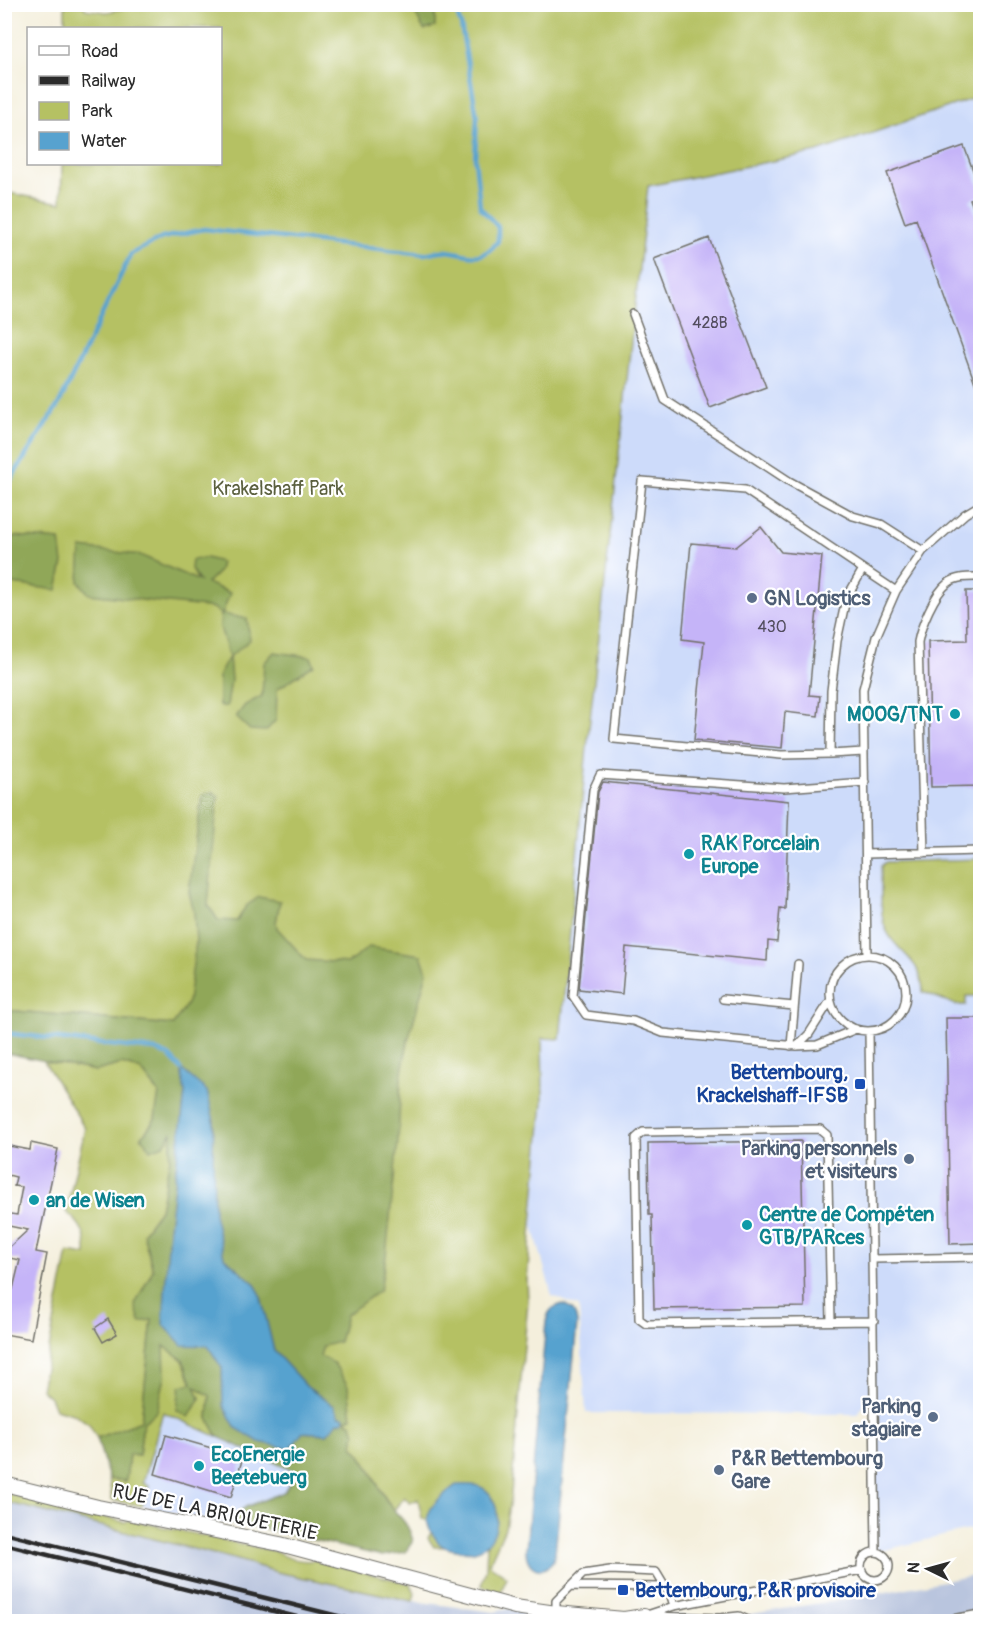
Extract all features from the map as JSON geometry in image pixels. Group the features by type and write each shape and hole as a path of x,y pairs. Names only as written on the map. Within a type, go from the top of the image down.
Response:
{"street":[{"name":"RUE DE LA BRIQUETERIE","path":"4,1484 98,1507 216,1526 515,1607 624,1619 644,1616"}],"lane":[{"path":"633,314 665,400 789,482 853,516 881,524 923,551"},
{"path":"864,752 781,755 614,738 642,481 745,490 896,591"},
{"path":"867,955 863,689 876,637 896,591 923,551 965,514 981,505"},
{"path":"830,754 831,691 837,641 846,598 863,569"},
{"path":"924,853 918,642 921,627 933,604 948,583 960,577 981,577"},
{"path":"856,1029 817,1045 794,1046 663,1033 633,1020 586,1015 573,996 592,790 600,776 784,788 865,782"},
{"path":"866,854 981,851"},
{"path":"867,955 890,962 904,980 906,992 904,1004 891,1023 881,1029 869,1031 856,1029 844,1023 835,1013 830,988 834,975 843,964 854,957 867,955"},
{"path":"794,1046 794,1006 798,964"},
{"path":"723,999 794,1006"},
{"path":"794,1046 809,1034 831,1001"},
{"path":"869,1031 876,1552"},
{"path":"831,1321 827,1135 820,1129 643,1131 636,1138 639,1319 646,1324 874,1321"},
{"path":"873,1259 981,1257"},
{"path":"849,1461 876,1456"},
{"path":"876,1552 887,1559 889,1568 881,1579 867,1578 862,1570 864,1557 867,1554 876,1552"},
{"path":"556,1613 556,1601 583,1574 610,1570 656,1572 671,1596 674,1606"},
{"path":"644,1616 674,1606 862,1570"},
{"path":"572,1586 665,1587"},
{"path":"936,1622 981,1614"},
{"path":"644,1616 720,1618 739,1616 752,1622"}],"shaded area":[{"path":"980,96 980,859 887,862 881,867 883,923 892,941 909,955 919,971 923,992 980,996 980,1527 876,1552 874,1383 858,1414 586,1413 579,1307 552,1296 533,1226 543,1101 542,1038 560,1039 587,747 648,185 817,152"},
{"path":"163,1412 296,1472 284,1492 246,1507 231,1517 233,1525 142,1506 148,1486 142,1484"},
{"path":"5,1502 238,1560 277,1572 413,1601 494,1612 515,1607 556,1613 739,1616 876,1594 980,1574 980,1622 5,1622"}],"green space":[{"name":"Krakelshaff Park","path":"131,4 980,5 980,96 817,152 648,186 587,747 560,1039 542,1038 543,1101 511,1494 505,1528 489,1564 507,1577 500,1594 481,1585 486,1569 487,1544 472,1550 434,1547 428,1538 431,1533 428,1520 422,1518 418,1499 410,1503 404,1497 394,1510 360,1453 353,1446 185,1093 172,1025 5,1010 4,192 61,203 62,165 222,165 222,27 65,27 65,5 84,5 85,9 107,12 131,7"},
{"path":"411,5 435,5 435,27 424,30"},
{"path":"16,536 60,540 63,563 57,590 5,583 5,541"},
{"path":"81,548 140,555 199,581 191,569 192,560 206,558 221,562 219,571 207,583 230,593 222,614 247,619 250,640 229,657 220,627 221,615 214,608 89,594 79,582"},
{"path":"274,652 311,657 314,665 277,689 276,720 266,731 250,730 236,717 245,705 262,696 264,663"},
{"path":"229,657 231,680 227,706 219,706 219,675"},
{"path":"212,792 218,796 208,905 218,920 237,921 246,906 259,897 280,901 277,928 306,960 348,963 369,947 421,955 427,972 408,1041 401,1077 398,1141 386,1256 380,1290 346,1315 339,1342 323,1346 320,1356 334,1363 348,1386 352,1417 345,1420 352,1424 355,1433 353,1446 367,1464 389,1504 407,1526 413,1541 405,1552 382,1556 244,1524 233,1525 231,1517 246,1507 284,1492 296,1472 218,1437 208,1418 210,1396 195,1386 200,1398 189,1417 177,1410 180,1386 192,1383 183,1360 164,1346 165,1377 157,1411 143,1423 139,1455 129,1454 126,1481 109,1479 97,1438 141,1421 152,1320 140,1322 135,1304 153,1270 143,1233 160,1210 170,1158 172,1132 164,1145 150,1150 142,1137 155,1119 159,1093 141,1070 122,1064 96,1071 5,1053 4,1010 173,1025 188,1002 196,942 194,913 189,892 202,795","holes":["182,1069 214,1121 214,1214 224,1257 254,1283 260,1293 274,1351 307,1387 334,1406 339,1416 327,1434 236,1428 223,1405 222,1368 208,1345 164,1324 169,1229 185,1093"]},
{"path":"980,859 980,996 966,996 966,1005 956,1005 923,992 918,970 888,933 882,911 881,866 886,862"},
{"path":"44,1061 96,1071 122,1064 141,1070 159,1093 155,1119 142,1137 173,1130 160,1210 143,1233 153,1270 135,1304 152,1320 141,1422 97,1438 89,1424 76,1415 55,1409 50,1397 41,1389 68,1252 86,1255 82,1230 66,1212 85,1128"},
{"path":"163,1345 183,1360 192,1384 177,1410 189,1417 200,1398 194,1385 210,1396 208,1418 218,1437 163,1412 143,1483 149,1485 142,1506 112,1500 109,1479 126,1481 129,1454 139,1455 143,1423 164,1377"},
{"path":"5,1493 124,1522 131,1520 278,1552 295,1559 315,1560 411,1584 415,1593 413,1601 277,1572 238,1560 5,1502"}],"water":[{"path":"181,1069 207,1091 214,1121 214,1214 224,1257 254,1283 260,1293 274,1351 307,1387 334,1406 339,1416 344,1417 343,1422 338,1422 327,1434 303,1432 290,1449 259,1442 236,1428 223,1405 222,1368 208,1346 182,1345 163,1324 169,1229 185,1093"},
{"path":"563,1304 573,1311 577,1324 555,1554 548,1566 539,1569 530,1564 526,1550 546,1322 551,1310"},
{"path":"456,1485 480,1486 490,1494 495,1503 497,1522 495,1532 490,1541 474,1551 460,1551 443,1546 429,1528 429,1513 432,1507"}],"building":[{"path":"964,146 981,192 981,196 970,199 981,229 981,393 979,394 916,219 905,223 887,173"},
{"path":"709,238 766,387 710,408 654,259"},
{"name":"GN Logistics","path":"761,527 781,552 822,556 809,695 820,696 818,716 785,712 782,748 694,740 704,642 682,639 691,543 736,547"},
{"name":"MOOG/TNT","path":"966,591 981,591 981,786 931,787 928,641 967,640"},
{"name":"RAK Porcelain Europe","path":"603,782 789,801 785,909 780,908 777,942 768,941 767,961 626,947 622,994 579,989 598,792"},
{"path":"946,1018 981,1018 981,1243 950,1244"},
{"name":"Centre de Compéten GTB/PARces","path":"801,1141 805,1307 654,1309 648,1143"},
{"path":"31,1143 58,1149 36,1252 47,1254 31,1339 4,1334 4,1287 13,1289 20,1260 4,1257 4,1252 28,1230 4,1225 4,1213 17,1215 22,1187 14,1186 16,1177 4,1174 4,1145 30,1150"},
{"path":"108,1319 117,1334 103,1342 95,1328"},
{"name":"EcoEnergie Beetebuerg","path":"166,1435 243,1457 231,1497 155,1474"}],"waterway":[{"path":"4,490 60,402 131,254 162,238 204,229 424,254 444,251 475,256 486,253 492,248 498,241 498,227 480,207 475,159 477,117 461,25 453,4"},
{"path":"4,1033 155,1050 169,1056 181,1069"}],"railway":[{"path":"4,1533 362,1622"},
{"path":"4,1544 317,1622"}],"place":[{"name":"GN Logistics","path":"752,598"},
{"name":"MOOG/TNT","path":"955,714"},
{"name":"RAK Porcelain Europe","path":"689,854"},
{"name":"Bettembourg, Krackelshaff-IFSB","path":"860,1084"},
{"name":"Parking personnels et visiteurs","path":"909,1159"},
{"name":"an de Wisen","path":"34,1200"},
{"name":"Centre de Compéten GTB/PARces","path":"747,1225"},
{"name":"Parking stagiaire","path":"933,1417"},
{"name":"EcoEnergie Beetebuerg","path":"199,1466"},
{"name":"P&R Bettembourg Gare","path":"719,1470"},
{"name":"Bettembourg, P&R provisoire","path":"623,1590"}]}
